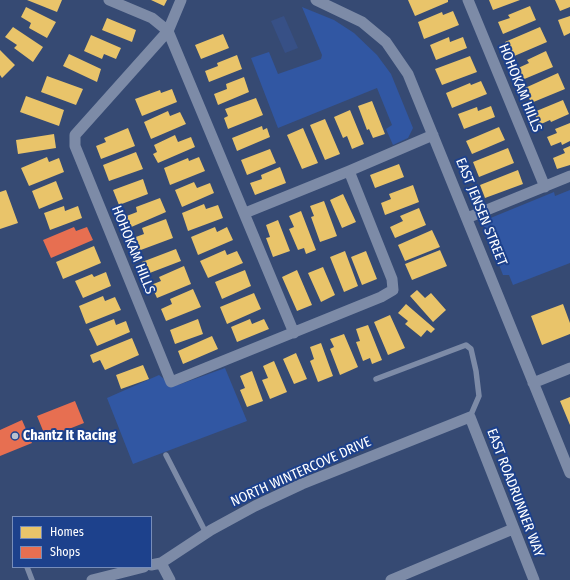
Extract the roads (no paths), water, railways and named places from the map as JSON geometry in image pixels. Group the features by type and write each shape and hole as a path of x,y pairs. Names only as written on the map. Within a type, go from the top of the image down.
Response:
{"street":[{"path":"109,0 152,18 168,31 294,333"},
{"name":"HOHOKAM HILLS","path":"181,0 168,31 76,135 75,146 171,382 381,298 393,290 392,280 349,171"},
{"name":"EAST JENSEN STREET","path":"318,0 362,22 386,42 408,74 434,135 570,474"},
{"name":"HOHOKAM HILLS","path":"468,0 545,187"},
{"path":"245,214 434,135"},
{"path":"467,218 570,176"},
{"path":"533,383 570,368"},
{"name":"EAST ROADRUNNER WAY","path":"470,417 534,580"},
{"name":"NORTH WINTERCOVE DRIVE","path":"156,564 206,533 255,506 302,484 470,417"},
{"path":"391,580 513,529"},
{"path":"156,564 170,580"},
{"path":"92,580 140,568"}],"lane":[{"path":"376,379 466,345 471,349 476,371 479,396 470,417"},
{"path":"166,454 206,533"},
{"path":"27,568 32,580"}],"place":[{"name":"Chantz It Racing","path":"15,436"}]}
